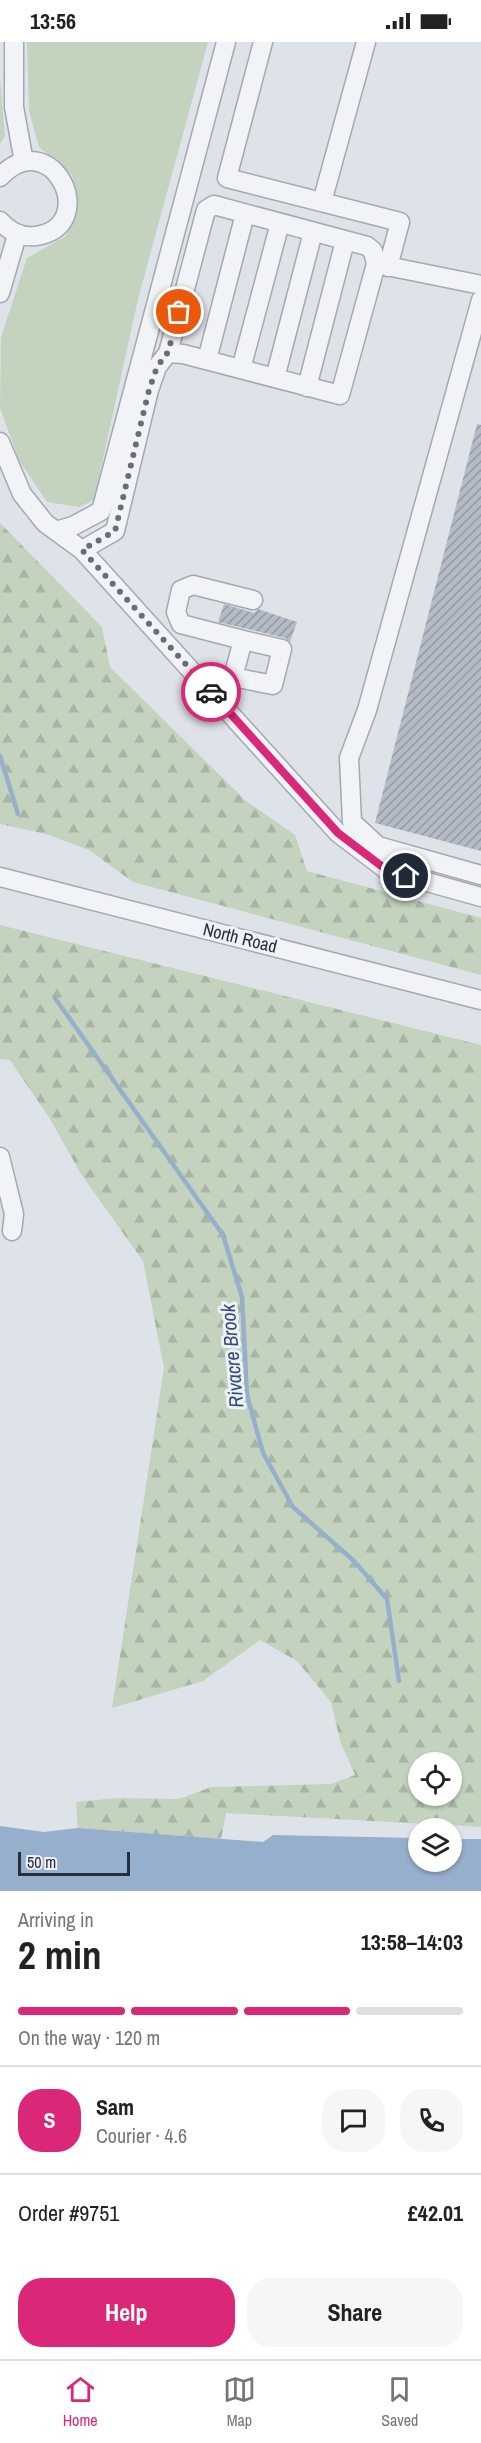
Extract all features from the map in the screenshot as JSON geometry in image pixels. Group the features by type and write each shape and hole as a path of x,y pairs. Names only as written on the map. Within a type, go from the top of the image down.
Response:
{"street":[{"path":"14,42 14,107 24,162"},
{"path":"56,531 73,526 101,511 226,42"},
{"path":"168,352 340,395 382,265 400,222 227,178 263,42"},
{"path":"322,202 366,42"},
{"path":"0,177 15,165 37,162 49,166 58,174 67,191 67,209 62,220 53,230 42,235 30,237 17,235 0,221"},
{"path":"82,550 115,531 149,390 157,367 168,352 206,210 214,206 345,240 367,246 382,265 481,285"},
{"path":"207,360 245,214"},
{"path":"241,369 280,223"},
{"path":"275,378 314,232"},
{"path":"0,293 17,235"},
{"path":"307,387 345,240"},
{"path":"481,300 370,699 349,758 352,822 378,846 481,875"},
{"path":"0,442 22,494 45,523 82,550 338,833 388,871 481,897"},
{"path":"234,677 273,685 282,649 181,624 176,612 181,590 193,585 253,600"},
{"path":"225,707 243,640"},
{"name":"North Road","path":"0,877 481,999"},
{"path":"0,1157 15,1214 12,1231"}],"green space":[{"path":"27,42 208,42 138,299 94,500 79,507 47,502 19,460 0,408 1,337 27,258 66,236 77,212 72,175 39,147 29,111"},
{"path":"0,78 5,136 0,144"},
{"path":"0,523 102,627 110,667 246,801 295,835 307,871 481,918 481,975 133,882 89,850 46,834 0,824"},
{"path":"0,925 481,1045 481,1827 462,1826 462,1818 408,1818 408,1823 226,1813 221,1839 78,1828 76,1802 117,1798 179,1799 211,1787 331,1784 355,1775 340,1741 331,1702 297,1661 260,1640 203,1681 112,1708 164,1368 143,1261 81,1174 50,1119 10,1060 0,1059"}],"water":[{"path":"0,1826 44,1832 78,1828 263,1842 273,1835 408,1838 408,1872 462,1872 462,1839 481,1839 481,1891 0,1891"}],"building":[{"path":"477,424 481,425 481,851 375,823"},
{"path":"224,604 254,613 258,609 297,622 290,642 285,638 218,622"}],"waterway":[{"path":"0,756 18,814"},
{"name":"Rivacre Brook","path":"55,998 223,1235 242,1297 247,1395 263,1453 293,1507 354,1561 387,1599 399,1681"}],"way so far":[{"path":"179,312 168,352 157,367 149,390 115,531 82,550 211,692"}],"route":[{"path":"211,692 338,833 388,871 406,876"}]}
